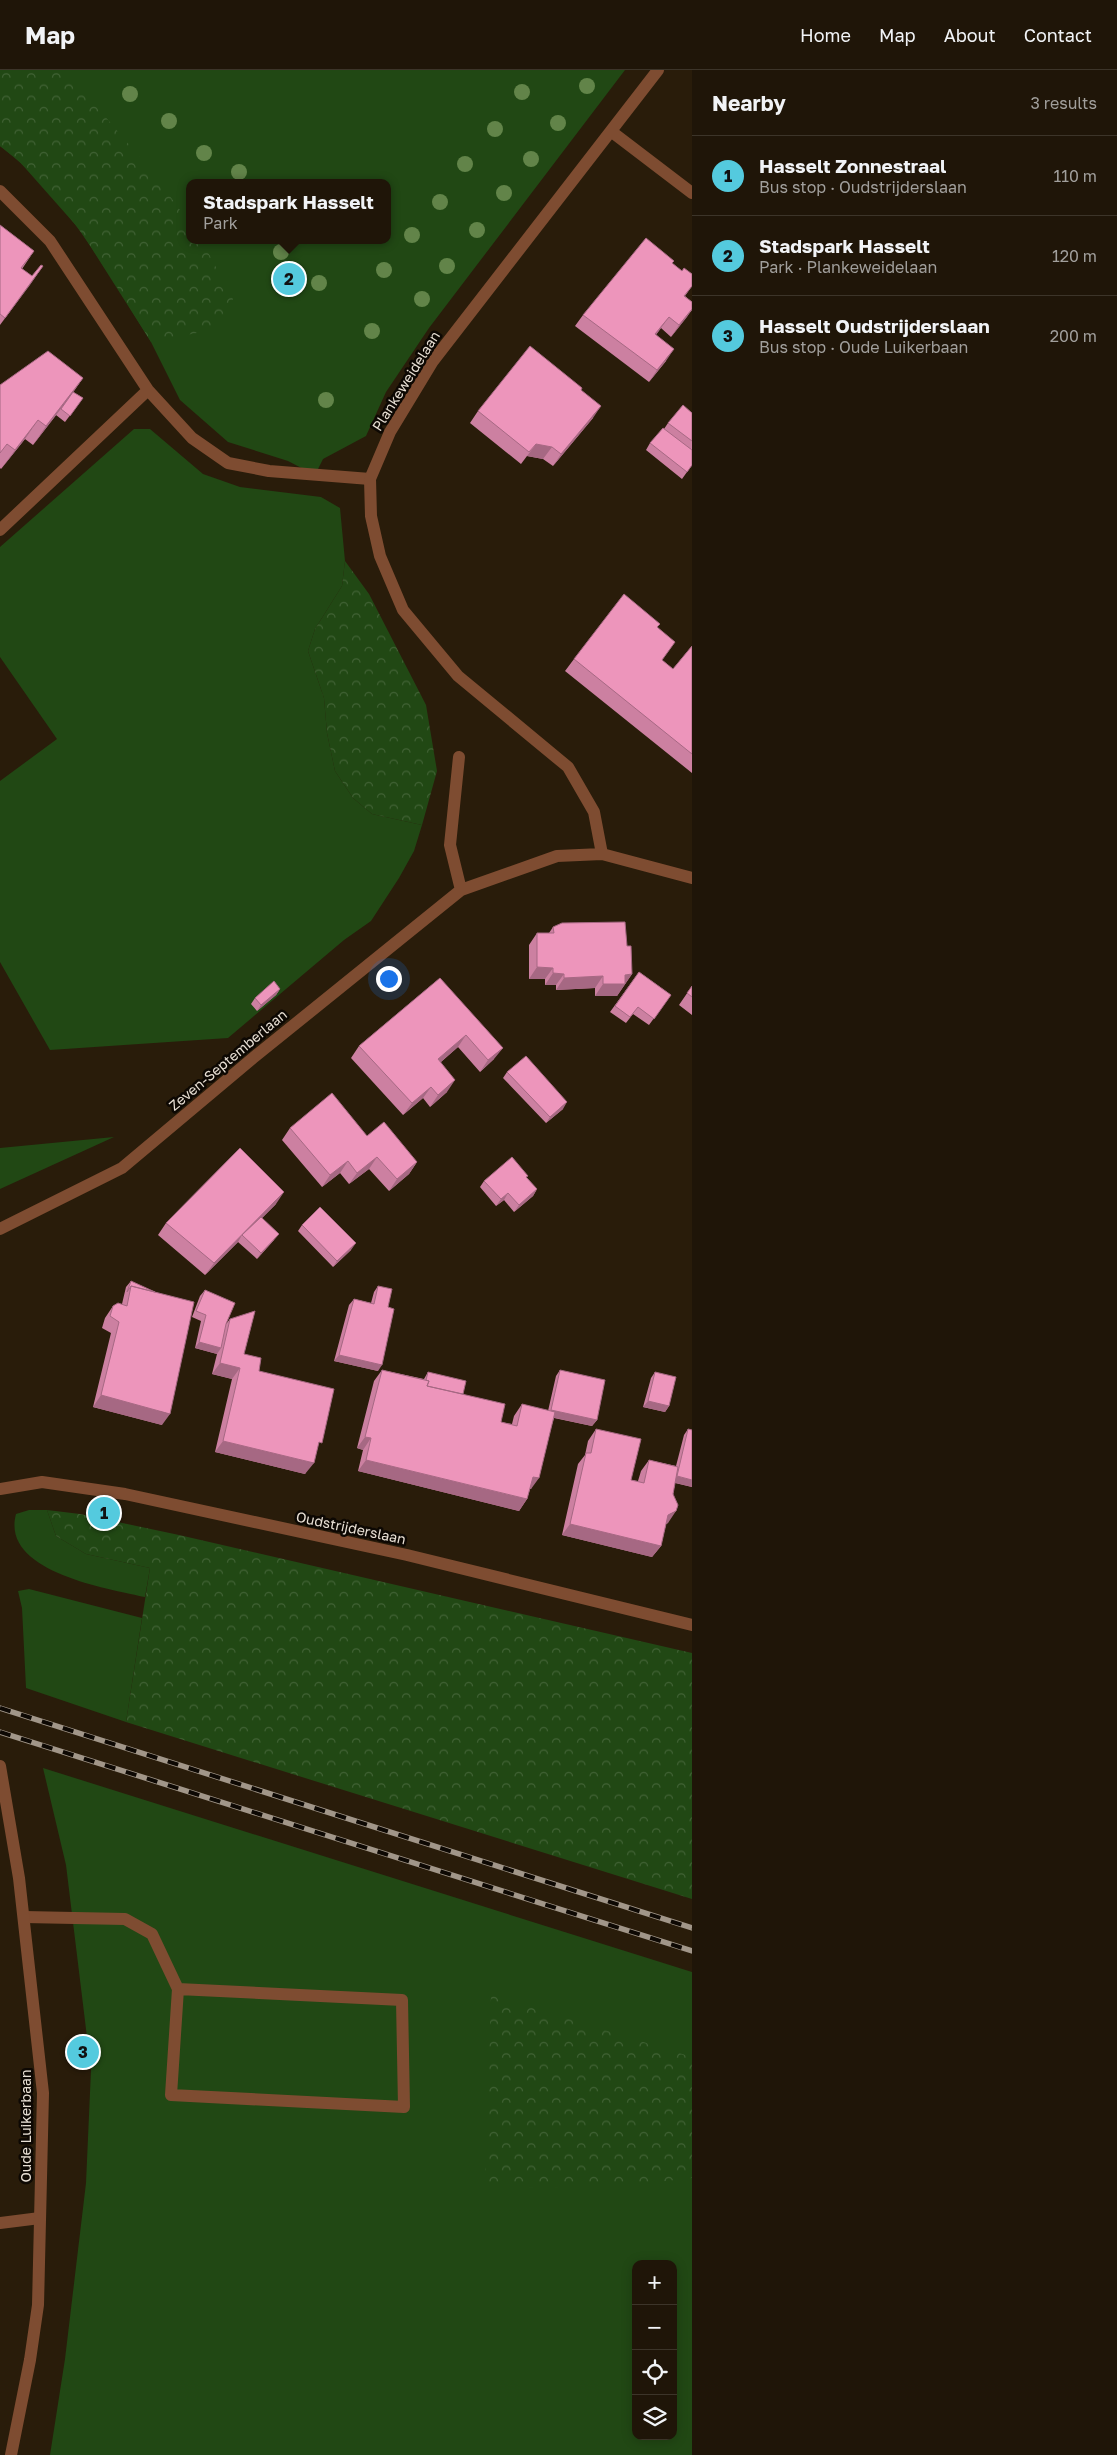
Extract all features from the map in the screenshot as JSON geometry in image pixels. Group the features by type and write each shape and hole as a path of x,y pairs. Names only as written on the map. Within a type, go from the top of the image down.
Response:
{"street":[{"name":"Plankeweidelaan","path":"602,854 594,812 568,767 458,676 403,610 380,556 371,516 370,479 390,432 433,361 612,132 658,70"},
{"path":"612,132 692,193"},
{"path":"0,191 50,241 148,390 192,438 228,463 269,471 370,479"},
{"path":"0,530 148,390"},
{"path":"459,758 450,845 461,890"},
{"name":"Zeven-Septemberlaan","path":"0,1229 122,1168 253,1058 461,890 557,856 602,854 692,878"},
{"name":"Oudstrijderslaan","path":"0,1489 42,1482 125,1494 407,1555 692,1625"},
{"name":"Oude Luikerbaan","path":"1,1775 13,1839 24,1917 43,2093 38,2305 10,2455"},
{"path":"24,1917 125,1920 152,1934 178,1989 171,2095 404,2107 402,2000 178,1989"},
{"path":"0,2223 40,2218"}],"green space":[{"path":"0,70 625,70 429,328 386,392 366,436 323,459 315,475 288,461 228,442 180,400 151,342 80,230 19,161 0,146"},
{"path":"0,70 56,70 80,87 154,174 186,218 186,244 204,244 233,299 222,328 151,342 102,263 65,212 24,166 0,146"},
{"path":"134,429 150,429 203,474 240,487 321,497 340,508 345,561 342,586 315,629 308,651 324,698 327,733 335,771 353,798 372,814 422,825 414,851 371,921 344,940 228,1038 50,1050 0,962 0,781 57,739 0,657 0,547"},
{"path":"345,561 369,594 426,705 437,771 422,825 372,814 353,798 335,771 327,733 324,698 308,651 315,629 342,586"},
{"path":"114,1137 0,1189 0,1148"},
{"path":"29,1510 47,1510 56,1536 86,1554 150,1568 145,1597 85,1583 62,1575 41,1564 25,1551 16,1534 16,1514"},
{"path":"47,1510 80,1514 179,1535 692,1653 692,1899 126,1722 150,1568 86,1554 56,1536"},
{"path":"29,1589 142,1618 126,1722 26,1688 22,1608 18,1591"},
{"path":"43,1768 692,1972 692,2455 50,2455 65,2359 86,2183 91,2070 66,1865"},
{"path":"491,1995 692,2057 692,2178 613,2187 515,2188 485,2181"}],"building":[{"path":"0,225 34,251 21,268 32,276 41,265 43,266 5,318 0,314"},
{"path":"646,238 674,261 672,263 682,271 684,268 692,274 692,286 684,296 692,302 692,309 679,325 669,317 655,334 674,349 657,370 583,315"},
{"path":"530,346 601,406 561,454 552,447 536,444 529,452 478,411"},
{"path":"48,351 83,378 46,426 38,420 15,450 7,444 0,453 0,385"},
{"path":"73,392 83,398 70,416 61,409"},
{"path":"683,405 692,413 692,441 668,423"},
{"path":"663,428 692,450 692,465 687,472 650,443"},
{"path":"624,594 660,624 657,627 675,642 662,660 673,669 692,646 692,754 574,659"},
{"path":"625,922 627,946 631,946 632,974 625,975 625,984 603,984 603,976 564,978 564,974 553,973 553,968 537,967 537,933 554,933 553,927 562,923"},
{"path":"639,972 671,995 654,1019 638,1007 630,1017 615,1006"},
{"path":"440,978 503,1048 488,1060 466,1035 438,1059 455,1080 438,1095 431,1087 412,1103 359,1046"},
{"path":"274,981 280,989 261,1005 255,998"},
{"path":"692,986 692,997 687,993"},
{"path":"526,1056 567,1102 550,1117 507,1072"},
{"path":"332,1093 367,1136 384,1122 417,1162 397,1179 377,1157 357,1173 348,1161 330,1175 290,1128"},
{"path":"240,1148 284,1192 214,1263 166,1223"},
{"path":"512,1157 537,1189 519,1205 508,1193 501,1199 484,1181"},
{"path":"320,1207 356,1243 337,1261 302,1225"},
{"path":"261,1217 279,1234 261,1253 242,1235"},
{"path":"131,1281 155,1292 131,1286 127,1292"},
{"path":"131,1286 194,1302 170,1414 101,1395 119,1322 110,1316 113,1306 118,1303 127,1306"},
{"path":"378,1286 392,1289 388,1307 394,1309 382,1365 339,1355 354,1299 374,1304"},
{"path":"205,1290 235,1303 226,1324 221,1348 199,1342 206,1315 196,1311"},
{"path":"255,1311 244,1354 261,1358 259,1371 334,1389 322,1443 319,1442 314,1463 223,1441 240,1368 220,1363 230,1319"},
{"path":"382,1370 429,1381 427,1386 505,1404 501,1422 517,1426 522,1404 555,1412 539,1478 533,1477 527,1499 366,1460 371,1438 365,1437"},
{"path":"560,1370 605,1380 597,1420 551,1410"},
{"path":"428,1372 466,1381 463,1394 427,1386 429,1381 426,1380"},
{"path":"655,1372 676,1377 669,1406 648,1401"},
{"path":"596,1429 641,1439 631,1480 644,1483 649,1460 678,1467 673,1494 678,1505 676,1511 668,1515 661,1546 570,1524 586,1453 591,1453"},
{"path":"688,1429 692,1430 692,1480 677,1476"}],"railway":[{"path":"0,1708 692,1928"},
{"path":"0,1732 692,1951"}],"place":[{"name":"Stadspark Hasselt","path":"289,279"},
{"name":"Hasselt Zonnestraal","path":"104,1513"},
{"name":"Hasselt Oudstrijderslaan","path":"83,2052"}]}
